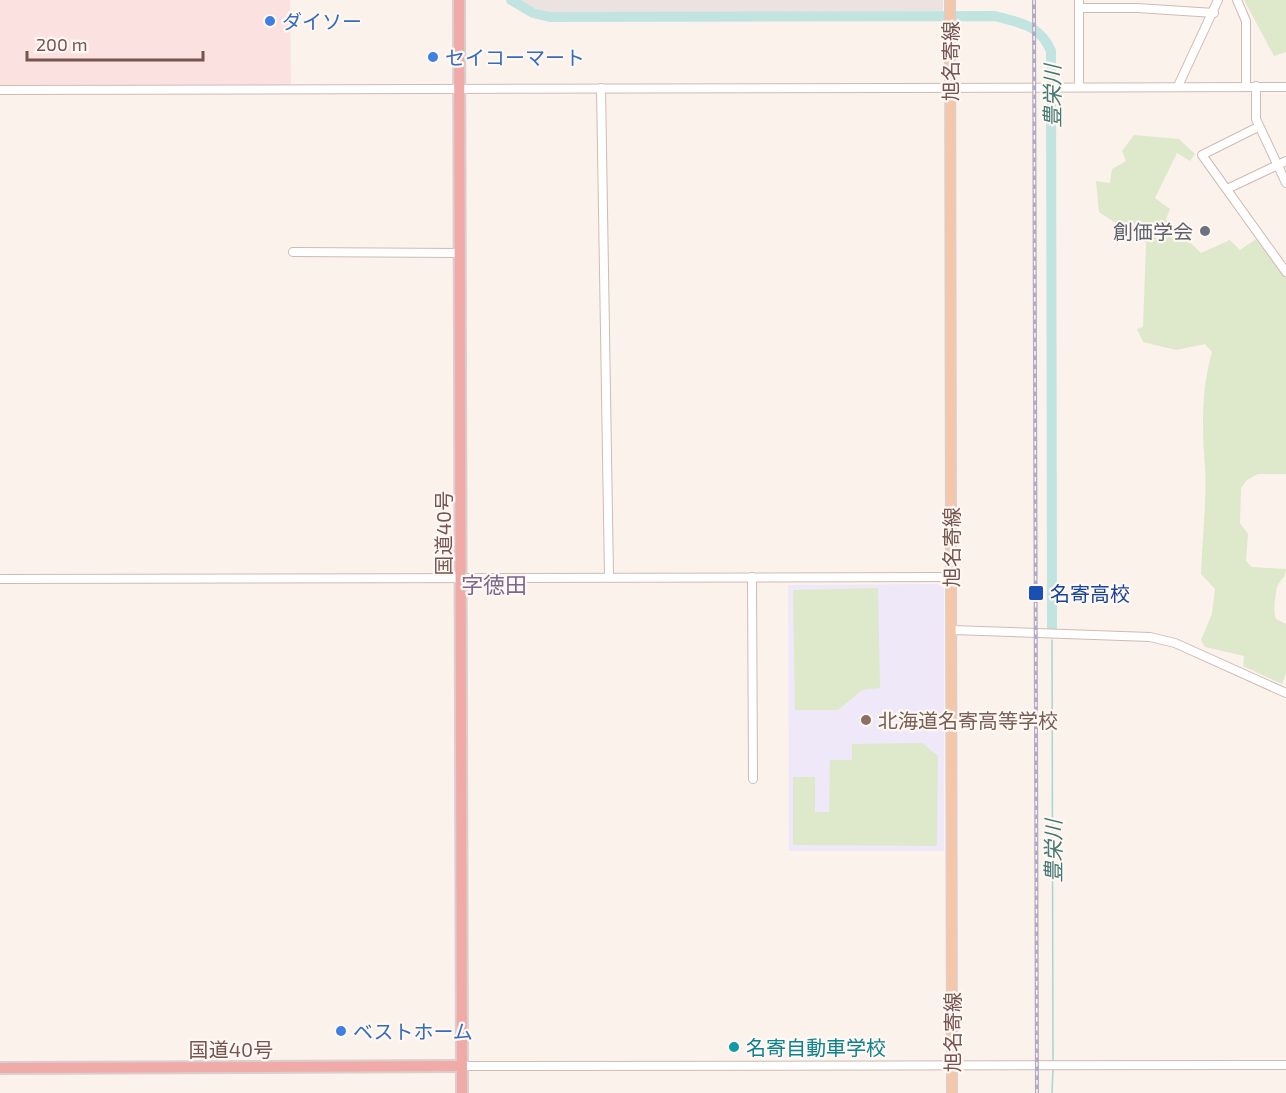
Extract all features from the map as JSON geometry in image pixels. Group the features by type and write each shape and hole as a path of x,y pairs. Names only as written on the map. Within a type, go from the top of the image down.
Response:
{"highway":[{"name":"国道40号","path":"459,0 462,1093"},
{"name":"国道40号","path":"0,1068 462,1066"}],"main road":[{"name":"旭名寄線","path":"950,3 952,1093"}],"street":[{"path":"1178,86 1214,13 1218,0"},
{"path":"1237,0 1246,21 1246,87"},
{"path":"1079,87 1079,4 1137,4 1214,13"},
{"path":"1256,87 1258,127 1286,183"},
{"path":"0,90 1286,87"},
{"path":"601,88 609,577"},
{"path":"1258,127 1202,155 1282,261 1286,272"},
{"path":"1227,189 1286,161"},
{"path":"293,252 460,253"},
{"path":"752,577 753,779"},
{"path":"0,579 951,577"},
{"path":"952,630 1150,637 1175,644 1286,693"},
{"path":"462,1066 1286,1065"}],"shaded area":[{"path":"0,0 290,0 291,85 0,85"},
{"path":"519,0 943,0 943,11 553,13 531,7"},
{"name":"北海道名寄高等学校","path":"938,584 944,589 944,851 789,851 788,585"}],"green space":[{"path":"1244,0 1286,0 1286,52 1274,56"},
{"path":"1134,135 1179,139 1195,154 1190,161 1177,153 1155,198 1170,209 1166,219 1201,253 1230,240 1240,250 1256,239 1286,278 1286,474 1258,474 1247,480 1241,488 1240,523 1248,534 1246,561 1252,567 1286,569 1277,587 1274,608 1276,619 1286,624 1286,673 1282,684 1243,666 1244,656 1205,647 1201,640 1212,614 1215,589 1201,574 1205,494 1203,409 1212,352 1205,344 1176,350 1143,342 1137,329 1143,327 1146,243 1099,212 1096,181 1110,183 1112,169 1126,161 1122,151"},
{"path":"878,588 880,688 862,690 838,710 795,710 793,590"},
{"path":"922,743 938,756 937,846 793,845 793,777 815,777 815,812 829,812 830,760 852,760 852,744"}],"waterway":[{"name":"豊栄川","path":"511,0 533,13 550,17 995,16 1029,26 1047,42 1051,51 1052,628"},
{"name":"豊栄川","path":"1052,640 1053,1062"},
{"name":"豊栄川","path":"1052,1093 1053,1070"}],"railway":[{"path":"1034,0 1037,1093"}],"place":[{"name":"ダイソー","path":"270,21"},
{"name":"セイコーマート","path":"433,57"},
{"name":"創価学会","path":"1205,231"},
{"name":"名寄高校","path":"1036,593"},
{"name":"北海道名寄高等学校","path":"866,720"},
{"name":"ベストホーム","path":"341,1031"},
{"name":"名寄自動車学校","path":"734,1047"}],"district":[{"name":"字徳田","path":"494,584"}]}
